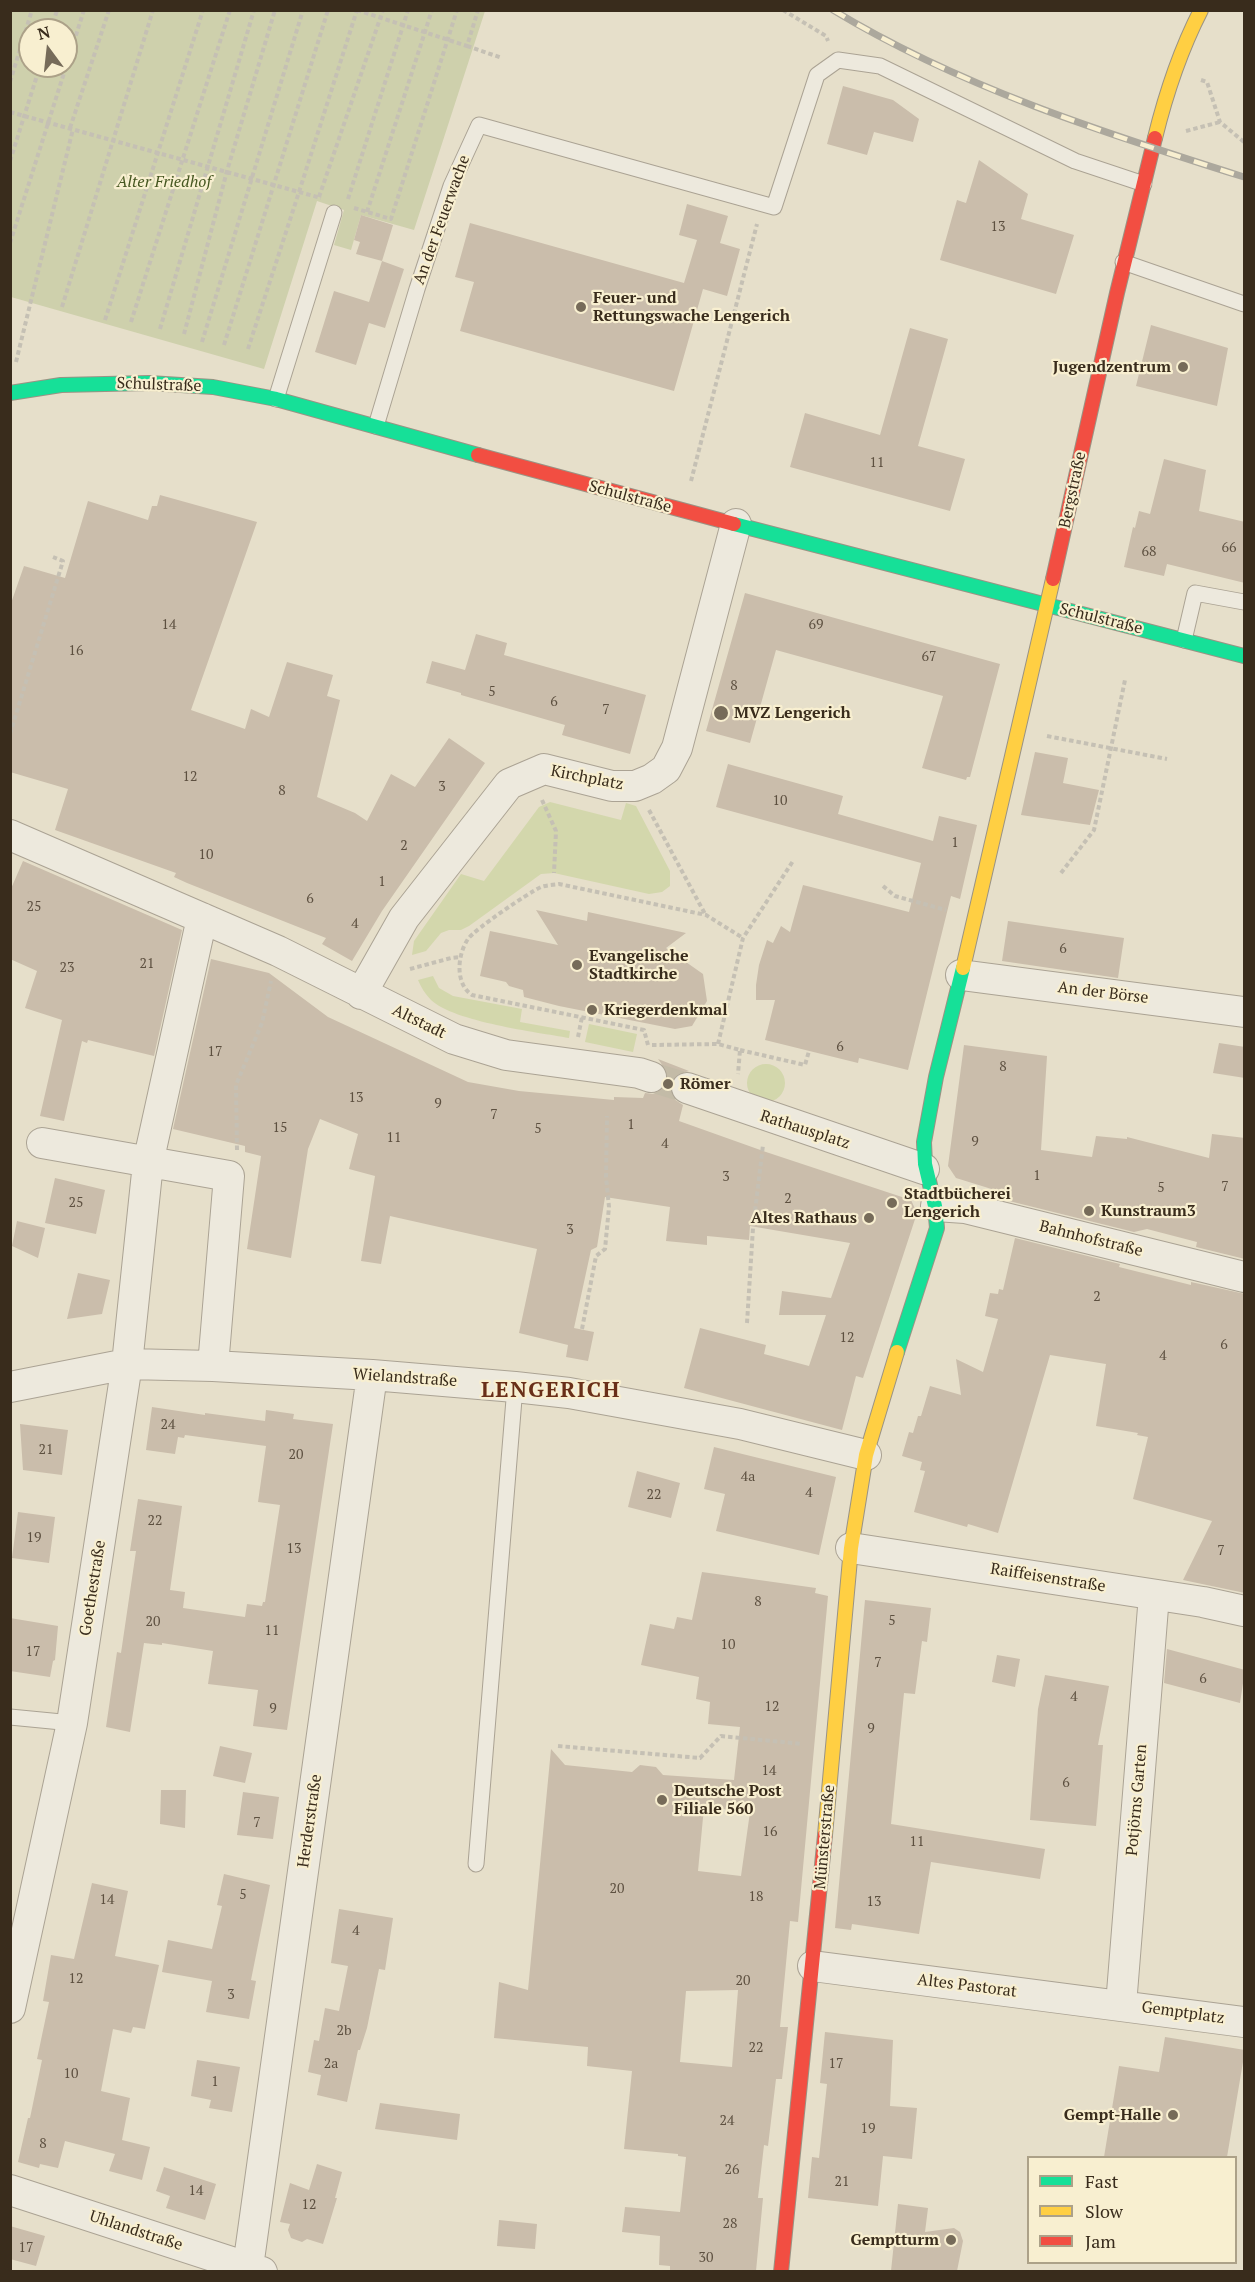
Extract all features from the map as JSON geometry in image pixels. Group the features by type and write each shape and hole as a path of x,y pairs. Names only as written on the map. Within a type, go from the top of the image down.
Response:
{"street":[{"name":"Bergstraße","path":"961,975 1048,605 1124,262 1173,70 1190,28 1201,10"},
{"name":"Schulstraße","path":"10,393 61,385 149,383 213,387 276,399 606,492 1245,656"},
{"name":"Kirchplatz","path":"361,994 404,918 509,784 544,769 612,786 635,786 652,779 666,769 677,748 736,525"},
{"name":"Altstadt","path":"10,835 278,951 454,1039 506,1055 645,1075"},
{"path":"148,1163 202,918"},
{"path":"936,1206 924,1169 923,1145 931,1093 961,975"},
{"name":"An der Börse","path":"961,975 1245,1012"},
{"name":"Rathausplatz","path":"687,1088 769,1118 924,1169"},
{"path":"42,1143 229,1176 213,1366"},
{"name":"Goethestraße","path":"10,2008 72,1723 128,1364 148,1163"},
{"name":"Bahnhofstraße","path":"936,1206 965,1208 1245,1277"},
{"name":"Münsterstraße","path":"781,2271 813,1966 851,1548 866,1455 880,1404 937,1228 936,1206"},
{"name":"Wielandstraße","path":"10,1387 128,1364 213,1366 372,1375 569,1393 740,1424 866,1455"},
{"name":"Herderstraße","path":"255,2269 372,1375"},
{"name":"Raiffeisenstraße","path":"851,1548 1245,1611"},
{"name":"Potjörns Garten","path":"1121,2005 1154,1595"},
{"name":"Altes Pastorat","path":"813,1966 1121,2005"},
{"name":"Gemptplatz","path":"1121,2005 1245,2022"},
{"name":"Uhlandstraße","path":"10,2190 255,2269"}],"lane":[{"path":"762,204 774,207 817,75 838,60 880,66 1075,161 1144,184"},
{"name":"An der Feuerwache","path":"376,426 451,186 479,125 762,204"},
{"path":"276,399 340,209"},
{"path":"1124,262 1245,304"},
{"path":"1184,640 1195,593 1245,602"},
{"path":"476,1864 515,1387"},
{"path":"10,1717 72,1723"}],"path":[{"path":"10,82 32,10"},
{"path":"10,243 84,10"},
{"path":"13,372 71,128 109,10"},
{"path":"62,307 153,10"},
{"path":"105,320 203,10"},
{"path":"131,322 230,10"},
{"path":"160,329 254,10"},
{"path":"184,334 227,171 275,10"},
{"path":"202,342 303,10"},
{"path":"224,345 327,10"},
{"path":"10,112 299,192 357,10 502,58"},
{"path":"319,197 383,10"},
{"path":"340,209 408,10"},
{"path":"367,212 432,10"},
{"path":"391,219 457,10"},
{"path":"467,46 478,10"},
{"path":"783,10 826,36 838,60"},
{"path":"1173,70 1207,82 1220,122 1245,142"},
{"path":"10,161 36,78"},
{"path":"683,511 762,204"},
{"path":"10,734 63,561 53,557"},
{"path":"1061,873 1094,830 1125,680"},
{"path":"1018,730 1167,759"},
{"path":"530,775 556,831 554,873"},
{"path":"635,786 706,915"},
{"path":"718,1044 743,938 792,861"},
{"path":"645,1075 648,1045 644,1030 466,991 459,977 467,940 477,930 540,888 559,884 706,915 743,938"},
{"path":"884,886 895,896 975,917"},
{"path":"229,1176 237,1154 236,1085 262,1023 278,951"},
{"path":"415,967 462,957"},
{"path":"579,1033 582,1017"},
{"path":"648,1045 718,1044 805,1065 809,1051"},
{"path":"735,1106 740,1050"},
{"path":"582,1329 596,1256 605,1249 609,1207 606,1177 607,1116"},
{"path":"747,1323 761,1150 769,1118"},
{"path":"558,1746 700,1758 721,1736 833,1747"}],"green space":[{"name":"Alter Friedhof","path":"11,11 485,11 414,230 361,215 351,250 334,245 344,210 317,201 264,369 11,297"},
{"path":"550,802 621,820 626,803 636,806 670,871 670,886 662,892 649,894 554,873 541,874 469,926 461,930 441,933 426,951 412,955 414,941 461,874 484,881 539,807"},
{"path":"433,976 439,988 453,996 522,1009 520,1022 570,1031 569,1038 497,1025 442,1008 429,998 418,980"},
{"path":"589,1024 637,1034 633,1052 585,1042"},
{"path":"766,1064 780,1069 785,1083 780,1097 766,1102 752,1097 747,1083 752,1069"}],"building":[{"path":"843,86 893,100 919,119 913,142 874,132 867,155 827,144"},
{"path":"979,160 1028,194 1021,219 1074,235 1056,294 940,260 957,200 966,203"},
{"name":"Feuer- und Rettungswache Lengerich","path":"687,204 728,216 720,243 740,249 727,296 703,289 674,391 460,331 474,282 455,277 470,223 684,283 697,240 679,235"},
{"path":"361,215 393,225 382,261 356,254 360,242 354,240"},
{"path":"382,261 404,269 385,328 369,323 356,365 315,352 334,291 369,302"},
{"name":"Jugendzentrum","path":"1151,325 1228,348 1217,406 1136,386"},
{"path":"910,328 948,339 918,446 965,459 950,511 790,467 805,413 880,435"},
{"path":"1164,459 1206,470 1199,511 1245,522 1245,583 1167,564 1164,576 1124,567 1139,511 1150,514"},
{"path":"160,495 257,522 191,710 245,729 251,709 269,717 287,662 333,675 327,696 340,700 317,797 355,813 367,821 391,774 415,787 449,738 485,763 382,911 352,961 322,944 326,938 187,883 174,877 176,873 55,830 68,789 10,772 10,606 24,566 65,578 88,501 148,520 152,506 157,506"},
{"path":"745,593 1000,664 970,777 966,780 922,768 943,696 776,650 750,743 706,731"},
{"path":"476,634 507,643 504,655 646,695 630,754 562,735 565,725 426,683 432,661 465,670"},
{"path":"1035,752 1068,758 1063,783 1099,790 1090,825 1021,815"},
{"path":"728,764 843,796 838,814 933,841 939,816 977,825 960,899 951,896 908,1070 859,1058 858,1063 765,1040 775,1000 756,1000 756,985 759,965 767,940 773,943 781,926 790,932 803,885 909,912 921,863 716,807"},
{"path":"23,861 182,930 154,1056 88,1040 87,1043 82,1041 64,1121 40,1116 62,1020 25,1008 37,971 10,959 10,891"},
{"name":"Evangelische Stadtkirche","path":"536,910 587,921 588,912 686,933 666,948 703,974 707,1001 692,1026 675,1029 559,1006 524,997 523,990 509,986 506,982 480,976 490,931 558,945"},
{"path":"1008,921 1124,938 1118,978 1002,961"},
{"path":"211,959 269,973 328,1017 468,1082 519,1091 614,1100 614,1097 643,1098 645,1093 654,1094 662,1090 667,1083 668,1073 658,1059 689,1071 676,1075 671,1083 670,1091 674,1099 683,1105 679,1121 911,1200 917,1213 863,1378 856,1376 842,1430 684,1388 700,1328 766,1345 764,1354 809,1366 826,1315 779,1315 782,1291 831,1298 850,1243 750,1226 749,1240 707,1236 707,1245 666,1241 670,1207 605,1197 597,1247 591,1250 574,1328 594,1332 588,1361 566,1357 568,1345 519,1333 537,1249 390,1216 381,1264 361,1261 375,1176 349,1169 358,1134 320,1119 308,1149 291,1258 247,1249 261,1156 245,1152 245,1146 173,1129"},
{"path":"1219,1043 1245,1047 1245,1078 1213,1073"},
{"path":"964,1045 1047,1056 1041,1150 1092,1157 1096,1136 1127,1139 1127,1137 1209,1158 1212,1134 1245,1138 1245,1259 1196,1247 1197,1242 1147,1229 1134,1232 997,1198 998,1191 956,1178 948,1166"},
{"path":"55,1178 105,1190 96,1234 45,1223"},
{"path":"17,1221 45,1228 38,1258 12,1246"},
{"path":"1015,1238 1120,1264 1119,1267 1191,1285 1191,1282 1245,1294 1245,1593 1183,1580 1212,1521 1133,1499 1148,1437 1137,1435 1138,1433 1096,1426 1106,1364 1050,1355 998,1533 914,1512 925,1471 920,1470 922,1462 902,1456 909,1432 913,1433 918,1416 921,1416 930,1386 961,1395 956,1359 983,1372 998,1319 985,1316 990,1293 998,1294 999,1289 1003,1290"},
{"path":"78,1273 110,1280 102,1314 67,1319"},
{"path":"152,1407 265,1421 266,1410 294,1414 293,1419 333,1424 287,1730 253,1726 258,1690 208,1684 213,1651 162,1643 162,1645 144,1643 130,1732 106,1727 117,1652 121,1653 136,1551 130,1551 138,1499 182,1506 170,1590 185,1592 183,1608 245,1617 247,1604 262,1606 265,1602 280,1505 258,1502 266,1446 185,1435 184,1438 178,1437 175,1454 146,1450"},
{"path":"20,1424 68,1430 62,1475 23,1470"},
{"path":"714,1447 836,1477 819,1555 716,1531 725,1494 704,1489"},
{"path":"637,1471 680,1483 671,1518 628,1507"},
{"path":"18,1512 55,1517 49,1563 12,1558"},
{"path":"702,1572 816,1588 815,1593 828,1596 798,1922 790,1921 780,2027 788,2027 782,2079 776,2079 768,2146 764,2145 758,2198 763,2198 756,2271 670,2271 670,2266 659,2265 660,2236 622,2232 625,2207 680,2212 686,2157 678,2156 678,2154 624,2149 632,2071 587,2066 588,2047 494,2038 499,1982 528,1990 551,1749 565,1765 632,1772 640,1765 656,1767 663,1775 734,1780 740,1727 708,1724 710,1702 696,1699 699,1677 641,1665 650,1624 674,1629 677,1617 692,1620","holes":["704,1807 750,1812 741,1876 698,1871","738,1990 732,2067 680,2062 686,1991"]},
{"path":"865,1600 931,1608 927,1642 922,1641 915,1694 904,1693 891,1824 1045,1849 1040,1879 931,1862 919,1934 852,1924 851,1930 835,1928"},
{"path":"10,1618 58,1626 55,1660 50,1677 10,1671"},
{"path":"1167,1649 1245,1670 1240,1703 1164,1683"},
{"path":"997,1655 1020,1659 1015,1687 992,1682"},
{"path":"1045,1675 1109,1686 1098,1745 1103,1745 1096,1826 1030,1820 1038,1709"},
{"path":"220,1746 252,1753 245,1783 213,1776"},
{"path":"161,1790 186,1790 185,1828 160,1824"},
{"path":"243,1792 279,1797 273,1839 237,1835"},
{"path":"224,1874 270,1885 251,1980 256,1981 249,2019 206,2012 212,1981 162,1972 168,1940 212,1949 222,1906 217,1905"},
{"path":"92,1883 128,1891 115,1956 159,1965 145,2029 133,2027 131,2033 113,2029 101,2091 130,2098 122,2140 150,2147 142,2180 109,2171 115,2154 65,2141 58,2168 40,2164 39,2168 18,2162 42,2060 37,2059 49,2002 43,2001 51,1955 74,1959"},
{"path":"339,1909 393,1918 385,1970 379,1969 367,2028 360,2050 358,2050 347,2102 317,2095 321,2075 308,2072 314,2040 319,2041 325,2008 339,2011 348,1966 331,1963"},
{"path":"825,2032 893,2040 890,2106 917,2108 912,2159 883,2156 878,2206 808,2198 812,2157 819,2158 827,2084 820,2083"},
{"name":"Gempt-Halle","path":"1165,2037 1245,2050 1227,2156 1104,2156 1119,2066 1159,2072"},
{"path":"197,2060 240,2067 232,2112 209,2108 211,2100 191,2096"},
{"path":"380,2103 460,2114 457,2140 375,2129"},
{"path":"317,2164 342,2172 323,2244 307,2239 302,2242 291,2238 288,2230 290,2224 280,2222 290,2183 309,2190"},
{"path":"164,2167 216,2184 205,2220 166,2208 170,2196 156,2191"},
{"path":"898,2204 928,2208 925,2232 954,2228 960,2232 963,2241 957,2271 891,2271"},
{"path":"499,2220 537,2224 535,2249 497,2246"},
{"path":"10,2226 45,2236 36,2266 10,2259"}],"tunnel":[{"path":"651,1077 687,1088"}],"railway":[{"path":"833,10 881,37 982,85 1086,125 1244,177"}],"traffic: fast":[{"path":"10,393 61,385 149,383 213,387 276,399 478,455"},
{"path":"734,524 1244,656"},
{"path":"897,1352 937,1228 935,1206 925,1164 924,1142 936,1077 963,968"}],"traffic: slow":[{"path":"1155,138 1174,72 1201,10"},
{"path":"963,968 1053,579"},
{"path":"825,1835 851,1548 866,1455 897,1352"}],"traffic: jam":[{"path":"1053,579 1117,293 1155,138"},
{"path":"478,455 734,524"},
{"path":"781,2272 825,1835"}],"place":[{"name":"Feuer- und Rettungswache Lengerich","path":"581,307"},
{"name":"Jugendzentrum","path":"1183,367"},
{"name":"MVZ Lengerich","path":"721,713"},
{"name":"Evangelische Stadtkirche","path":"577,965"},
{"name":"Kriegerdenkmal","path":"592,1010"},
{"name":"Römer","path":"668,1084"},
{"name":"Stadtbücherei Lengerich","path":"892,1203"},
{"name":"Kunstraum3","path":"1089,1211"},
{"name":"Altes Rathaus","path":"869,1218"},
{"name":"Deutsche Post Filiale 560","path":"662,1800"},
{"name":"Gempt-Halle","path":"1173,2115"},
{"name":"Gemptturm","path":"951,2240"}],"district":[{"name":"LENGERICH","path":"551,1391"}]}
